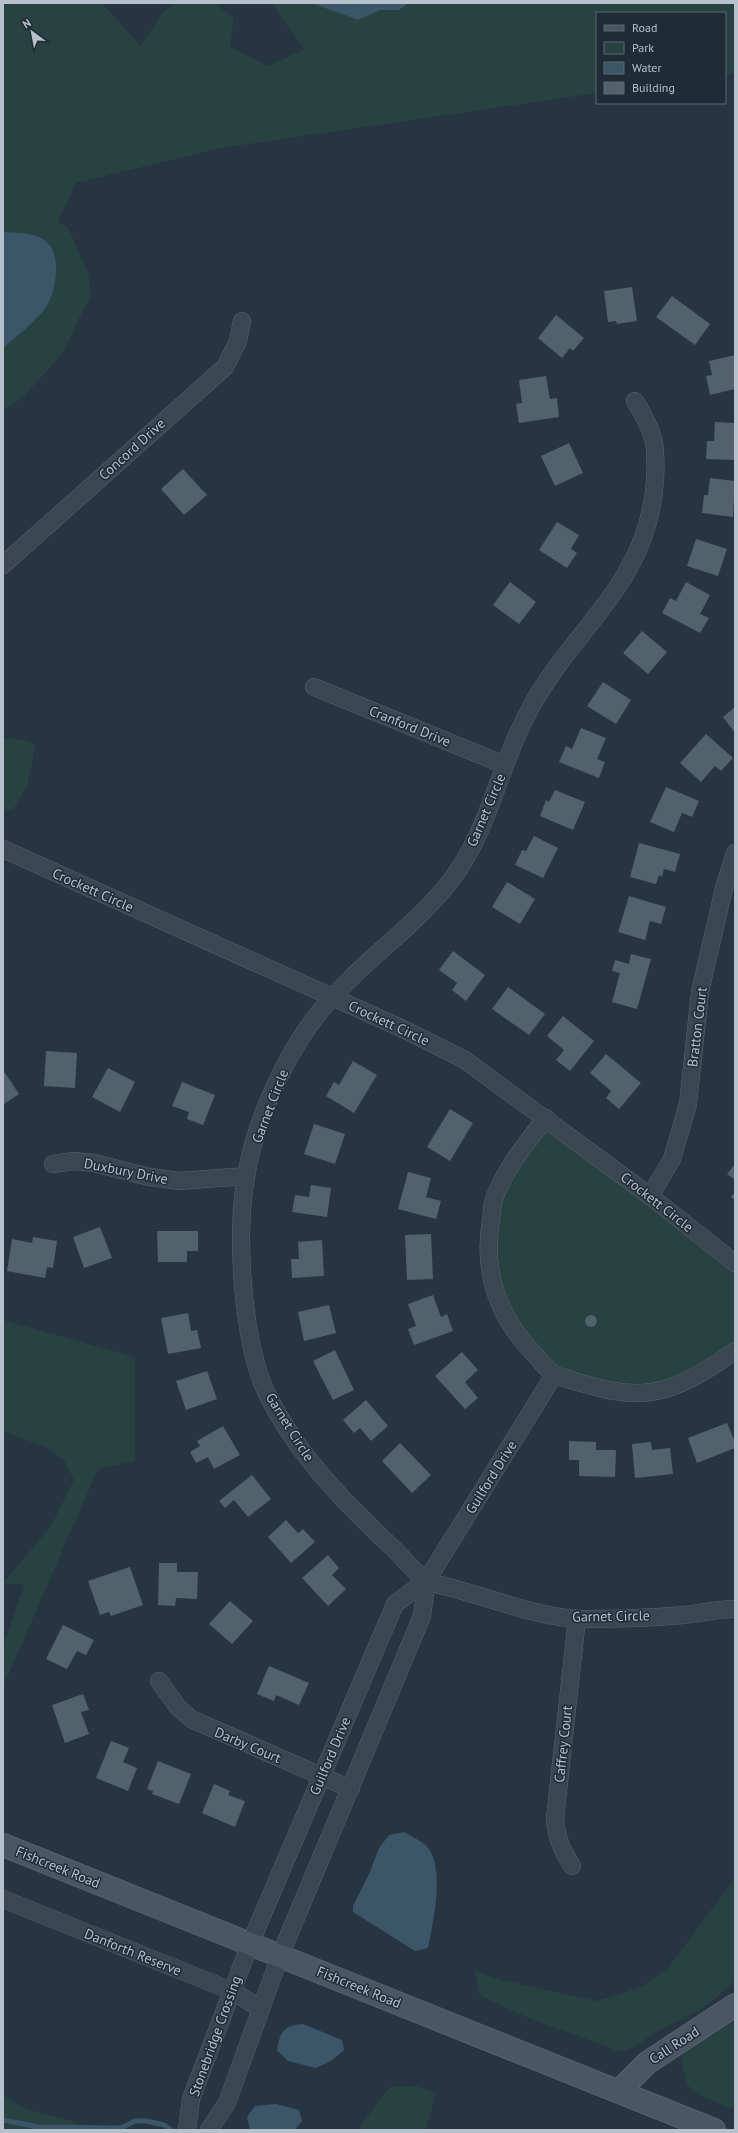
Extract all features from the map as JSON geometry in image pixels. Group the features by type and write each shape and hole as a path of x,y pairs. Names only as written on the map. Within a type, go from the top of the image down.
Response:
{"main road":[{"name":"Fishcreek Road","path":"3,1845 714,2130"},
{"name":"Call Road","path":"619,2091 647,2063 735,2005"}],"street":[{"name":"Concord Drive","path":"3,565 225,367 238,341 242,321"},
{"name":"Garnet Circle","path":"635,401 653,433 656,450 653,505 644,537 630,570 616,592 556,666 529,710 505,765 477,837 449,883 403,932 364,965 320,1011 286,1064 261,1120 246,1176 242,1271 248,1320 258,1371 269,1396 290,1433 323,1477 368,1525 427,1580 530,1610 577,1619 682,1615 735,1609"},
{"name":"Cranford Drive","path":"314,687 505,765"},
{"name":"Crockett Circle","path":"3,849 333,997 466,1060 650,1196 735,1263"},
{"name":"Bratton Court","path":"650,1196 672,1159 688,1104 700,992 724,888 735,853"},
{"path":"546,1118 520,1151 494,1200 488,1234 489,1268 500,1305 518,1337 554,1375 603,1390 625,1392 652,1392 685,1382 712,1367 735,1351"},
{"name":"Duxbury Drive","path":"53,1164 74,1161 94,1163 149,1177 180,1181 246,1176"},
{"name":"Guilford Drive","path":"250,1944 395,1604 427,1580 554,1375"},
{"name":"Guilford Drive","path":"280,1956 422,1616 427,1580"},
{"name":"Caffrey Court","path":"572,1866 556,1835 555,1818 577,1619"},
{"name":"Darby Court","path":"159,1681 177,1706 191,1719 351,1789"},
{"name":"Danforth Reserve","path":"3,1899 232,1991 261,2009"},
{"name":"Stonebridge Crossing","path":"187,2129 191,2099 250,1944"},
{"path":"209,2130 227,2103 280,1956"}],"green space":[{"path":"3,3 102,3 141,46 161,15 173,3 213,3 234,17 230,47 269,66 304,49 271,3 311,3 358,20 380,10 399,10 409,3 735,3 735,73 726,75 726,12 596,12 596,93 221,148 76,183 58,222 68,227 89,276 91,296 70,339 58,359 22,398 3,411 3,348 45,309 32,235 3,232"},
{"path":"3,738 27,740 36,745 27,786 13,810 3,809"},
{"path":"546,1118 735,1263 735,1351 652,1392 554,1375 518,1337 489,1273 502,1184"},
{"path":"3,1320 135,1357 135,1461 98,1469 3,1687 3,1647 24,1585 3,1583 51,1526 74,1480 64,1460 45,1447 3,1431"},
{"path":"735,1878 735,1981 716,1998 699,2010 663,2028 632,2048 618,2052 611,2048 531,2019 479,1995 475,1971 502,1980 596,2001 642,1986 667,1969"},
{"path":"735,2013 735,2110 701,2096 687,2085 681,2057 697,2036"},
{"path":"416,2086 436,2093 426,2130 357,2130 390,2087"},
{"path":"3,2095 27,2109 75,2122 78,2130 3,2130"}],"water":[{"path":"311,3 409,3 399,10 380,10 358,20"},
{"path":"3,232 33,235 48,243 55,257 56,276 52,295 44,310 30,325 3,348"},
{"path":"405,1832 428,1848 433,1857 436,1869 437,1882 435,1911 428,1948 415,1951 353,1912 353,1906 370,1872 379,1848 389,1835"},
{"path":"303,2024 342,2040 344,2050 331,2061 316,2068 288,2061 277,2050 280,2038 287,2028"},
{"path":"276,2104 299,2110 302,2121 295,2130 250,2130 247,2117 255,2106"}],"building":[{"path":"632,287 637,321 617,324 616,321 608,322 604,291"},
{"path":"672,296 710,324 695,345 656,317"},
{"path":"556,315 584,338 573,351 570,348 562,358 538,338"},
{"path":"735,355 735,389 710,395 706,376 712,375 709,361"},
{"path":"546,376 550,399 557,398 559,417 519,423 516,404 522,403 519,380"},
{"path":"715,422 735,423 735,460 706,459 707,441 714,441"},
{"path":"569,443 583,473 555,486 541,456"},
{"path":"183,469 207,495 184,515 161,489"},
{"path":"710,478 735,481 733,517 702,513 704,495 708,495"},
{"path":"557,522 579,535 571,549 577,553 567,568 539,550"},
{"path":"696,539 727,549 718,576 687,566"},
{"path":"510,582 536,602 519,624 493,605"},
{"path":"686,582 710,595 700,614 709,618 700,633 662,613 670,598 676,601"},
{"path":"642,631 667,652 648,674 623,653"},
{"path":"603,682 631,700 616,724 587,706"},
{"path":"735,707 735,733 723,717"},
{"path":"581,728 606,738 597,759 605,762 599,778 559,762 566,746 572,749"},
{"path":"706,734 733,758 721,771 715,766 701,782 680,763"},
{"path":"666,787 699,801 692,817 682,813 674,832 650,822"},
{"path":"555,790 585,802 573,830 540,816 546,800 549,802"},
{"path":"534,836 558,848 543,878 515,865 522,850 526,851"},
{"path":"639,843 680,854 675,872 664,869 662,877 659,875 656,884 630,877"},
{"path":"507,882 535,899 520,924 492,907"},
{"path":"629,896 666,907 661,924 650,921 645,940 618,932"},
{"path":"453,951 485,975 466,1001 452,990 457,983 439,970"},
{"path":"631,954 651,959 637,1009 612,1002 620,973 612,971 615,960 629,964"},
{"path":"508,987 545,1014 529,1035 492,1009"},
{"path":"563,1016 594,1041 570,1071 556,1060 564,1050 547,1036"},
{"path":"46,1051 77,1053 75,1088 44,1086"},
{"path":"606,1054 641,1083 619,1109 606,1098 611,1091 590,1073"},
{"path":"353,1061 377,1075 354,1113 326,1096 334,1082 339,1085"},
{"path":"108,1068 135,1082 120,1112 92,1097"},
{"path":"3,1070 19,1094 4,1104 3,1102"},
{"path":"182,1082 215,1095 203,1125 187,1119 189,1112 172,1106"},
{"path":"450,1109 473,1123 450,1161 427,1147"},
{"path":"314,1124 345,1134 335,1164 304,1154"},
{"path":"735,1164 735,1180 727,1174"},
{"path":"408,1172 431,1178 426,1197 441,1201 436,1219 398,1209"},
{"path":"311,1185 331,1188 327,1217 292,1212 295,1195 309,1197"},
{"path":"735,1192 735,1200 731,1197"},
{"path":"100,1227 112,1258 84,1268 73,1237"},
{"path":"157,1231 198,1231 198,1251 187,1251 187,1262 158,1262"},
{"path":"431,1234 433,1279 407,1280 405,1235"},
{"path":"33,1237 57,1241 53,1268 47,1267 45,1278 7,1271 12,1239 32,1243"},
{"path":"322,1240 324,1276 292,1278 291,1259 299,1259 298,1242"},
{"path":"433,1295 441,1317 447,1314 453,1331 414,1345 408,1329 416,1326 408,1304"},
{"path":"329,1305 336,1333 304,1341 298,1312"},
{"path":"188,1313 191,1331 197,1330 201,1348 168,1354 161,1318"},
{"path":"593,1315 596,1316 596,1326 589,1327 586,1326 585,1319 586,1316"},
{"path":"335,1350 354,1390 333,1400 313,1361"},
{"path":"462,1352 478,1370 465,1382 478,1398 465,1409 435,1376"},
{"path":"207,1371 217,1399 186,1410 176,1381"},
{"path":"366,1400 388,1426 371,1441 360,1428 354,1433 343,1420"},
{"path":"727,1423 735,1442 735,1448 697,1463 688,1438"},
{"path":"223,1426 240,1455 214,1469 208,1457 196,1463 190,1452 200,1446 197,1441"},
{"path":"569,1441 596,1442 596,1450 616,1450 615,1477 579,1476 579,1460 569,1460"},
{"path":"651,1442 652,1450 670,1448 673,1474 635,1478 632,1444"},
{"path":"400,1443 431,1475 412,1493 382,1461"},
{"path":"252,1475 271,1499 248,1517 234,1500 225,1508 219,1501"},
{"path":"286,1520 298,1533 303,1529 315,1542 291,1563 268,1537"},
{"path":"328,1555 339,1568 332,1575 346,1589 328,1606 302,1578"},
{"path":"159,1563 177,1563 177,1572 198,1572 197,1599 176,1598 175,1606 158,1605"},
{"path":"130,1567 143,1605 111,1616 109,1612 100,1615 88,1581"},
{"path":"230,1601 253,1621 232,1644 209,1624"},
{"path":"63,1625 94,1640 86,1655 77,1651 67,1669 46,1659"},
{"path":"269,1666 309,1683 299,1705 276,1695 274,1701 257,1694"},
{"path":"83,1694 89,1710 81,1712 89,1734 65,1743 52,1705"},
{"path":"111,1741 129,1748 123,1762 137,1768 128,1791 96,1778"},
{"path":"158,1761 191,1774 179,1804 152,1794 153,1791 147,1789"},
{"path":"214,1784 230,1791 228,1795 245,1801 235,1827 202,1813"}],"waterway":[{"path":"3,2120 38,2127 121,2128 135,2121 146,2121 164,2125 171,2130"}]}
